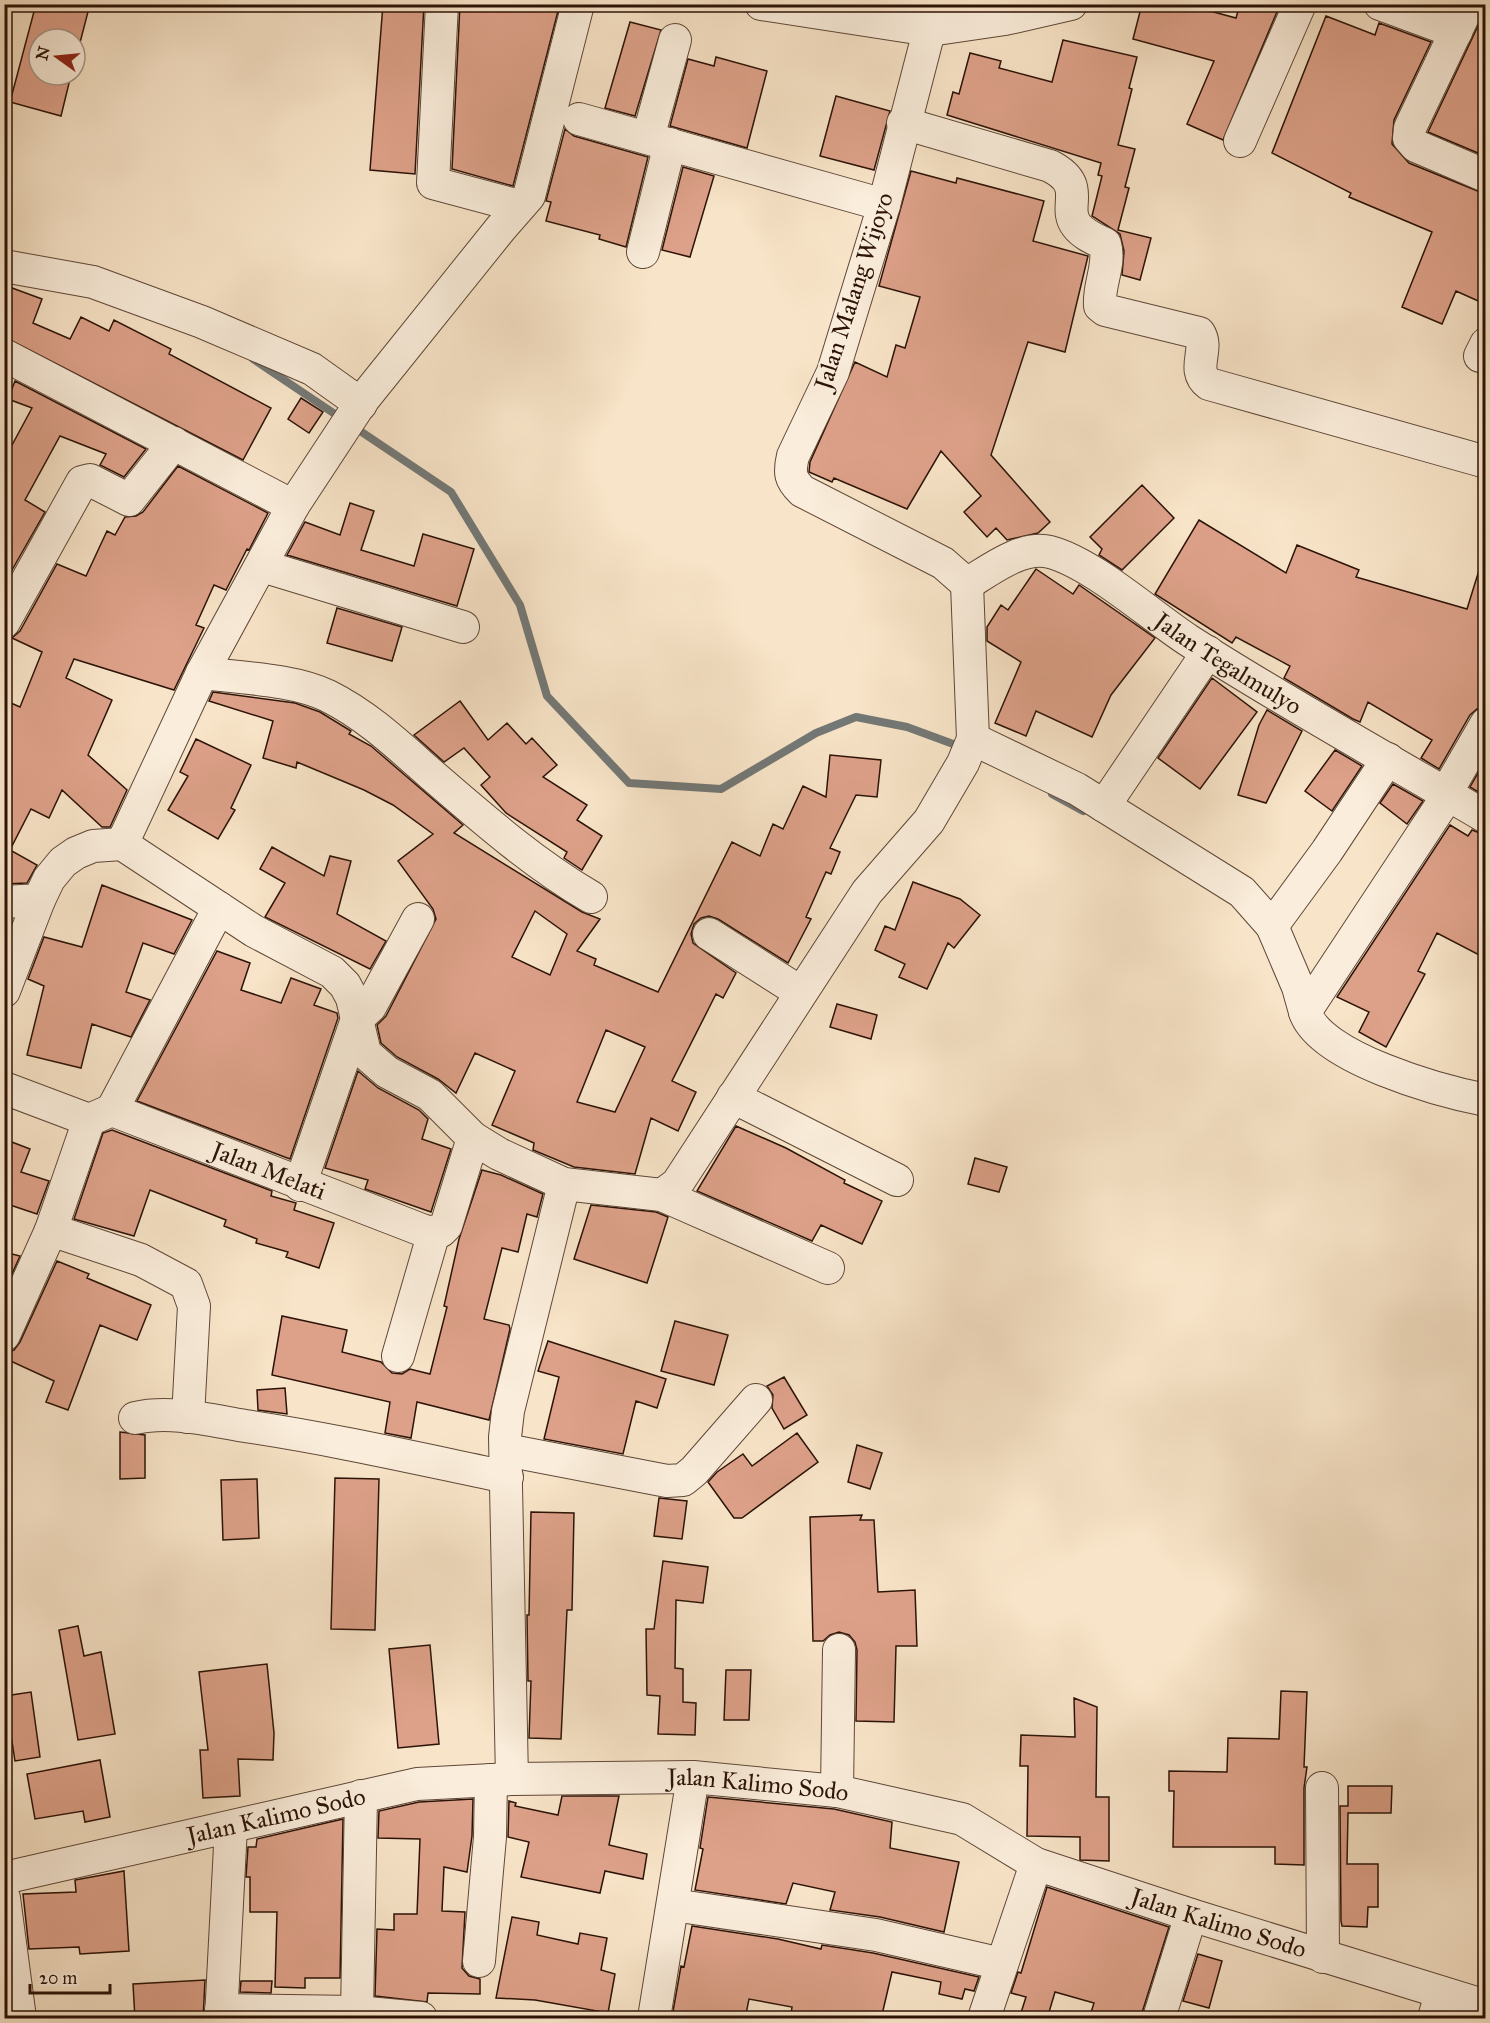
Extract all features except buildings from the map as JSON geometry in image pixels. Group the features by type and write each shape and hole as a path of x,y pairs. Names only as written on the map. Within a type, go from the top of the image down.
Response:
{"street":[{"path":"442,4 433,183 512,215"},
{"path":"122,844 202,673 293,506 359,407 529,196 555,104 578,4"},
{"path":"761,4 933,17 1005,19 1071,4"},
{"path":"1239,141 1300,4"},
{"path":"1380,4 1463,18 1410,128 1409,138 1416,146 1485,176"},
{"name":"Jalan Malang Wijoyo","path":"933,17 903,123 884,205 833,372 793,456 791,479 802,491 817,500 943,562 967,584"},
{"path":"643,252 675,40"},
{"path":"579,119 884,205"},
{"path":"903,123 1050,166 1062,172 1073,189 1072,218 1076,225 1105,244 1107,253 1099,296 1100,306 1105,310 1199,333 1203,338 1199,369 1204,380 1209,384 1485,462"},
{"path":"4,266 93,282 202,322 312,369 359,407"},
{"path":"4,355 293,506"},
{"path":"4,622 82,482 90,480 129,500 174,443"},
{"name":"Jalan Tegalmulyo","path":"967,584 1004,562 1034,551 1048,552 1074,561 1208,652 1485,817"},
{"path":"262,566 463,627"},
{"path":"662,1196 677,1184 867,892 929,821 969,749 967,584"},
{"path":"1104,806 1208,652"},
{"path":"202,673 296,686 326,695 376,725 525,854 557,877 591,897"},
{"path":"1305,1012 1447,794 1485,724"},
{"path":"969,749 1077,789 1242,892 1272,926 1314,1030 1370,1065 1435,1087 1485,1100"},
{"path":"1272,926 1327,851 1388,759"},
{"path":"4,991 49,879 63,862 76,853 93,846 122,844 254,931 332,972 345,985 352,998 365,1053 387,1071 430,1095 473,1138 499,1154 564,1184 662,1196 828,1268"},
{"path":"4,902 39,900"},
{"path":"4,1335 100,1115 219,908"},
{"path":"300,1185 357,1019 370,1007 418,919"},
{"path":"709,934 800,992"},
{"name":"Jalan Melati","path":"4,1088 220,1150 300,1185 422,1231 434,1232"},
{"path":"733,1097 897,1180"},
{"path":"398,1356 434,1232 441,1231 446,1226 473,1138"},
{"path":"479,1961 490,1837 501,1780 507,1444 564,1184"},
{"path":"51,1230 141,1260 186,1284 194,1306 188,1417"},
{"path":"135,1418 147,1415 188,1417 281,1431 507,1444 667,1481 683,1480 731,1431 756,1400"},
{"path":"837,1791 839,1650"},
{"path":"654,2019 693,1777"},
{"name":"Jalan Kalimo Sodo","path":"4,1878 417,1784 501,1780 693,1777 837,1791 962,1819 1036,1864 1323,1957 1438,2006 1485,2006"},
{"path":"1322,1788 1323,1957"},
{"path":"357,2012 361,1796"},
{"path":"231,1827 221,2014 357,2012 421,2019"},
{"path":"984,2019 1036,1864"},
{"path":"4,1898 20,2019"},
{"path":"673,1905 876,1935 1002,1964"},
{"path":"1159,2019 1191,1916"}],"waterway":[{"path":"253,359 451,492 520,605 547,696 629,783 721,789 816,733 856,717 907,727 964,748"},
{"path":"1052,794 1083,811"}]}
